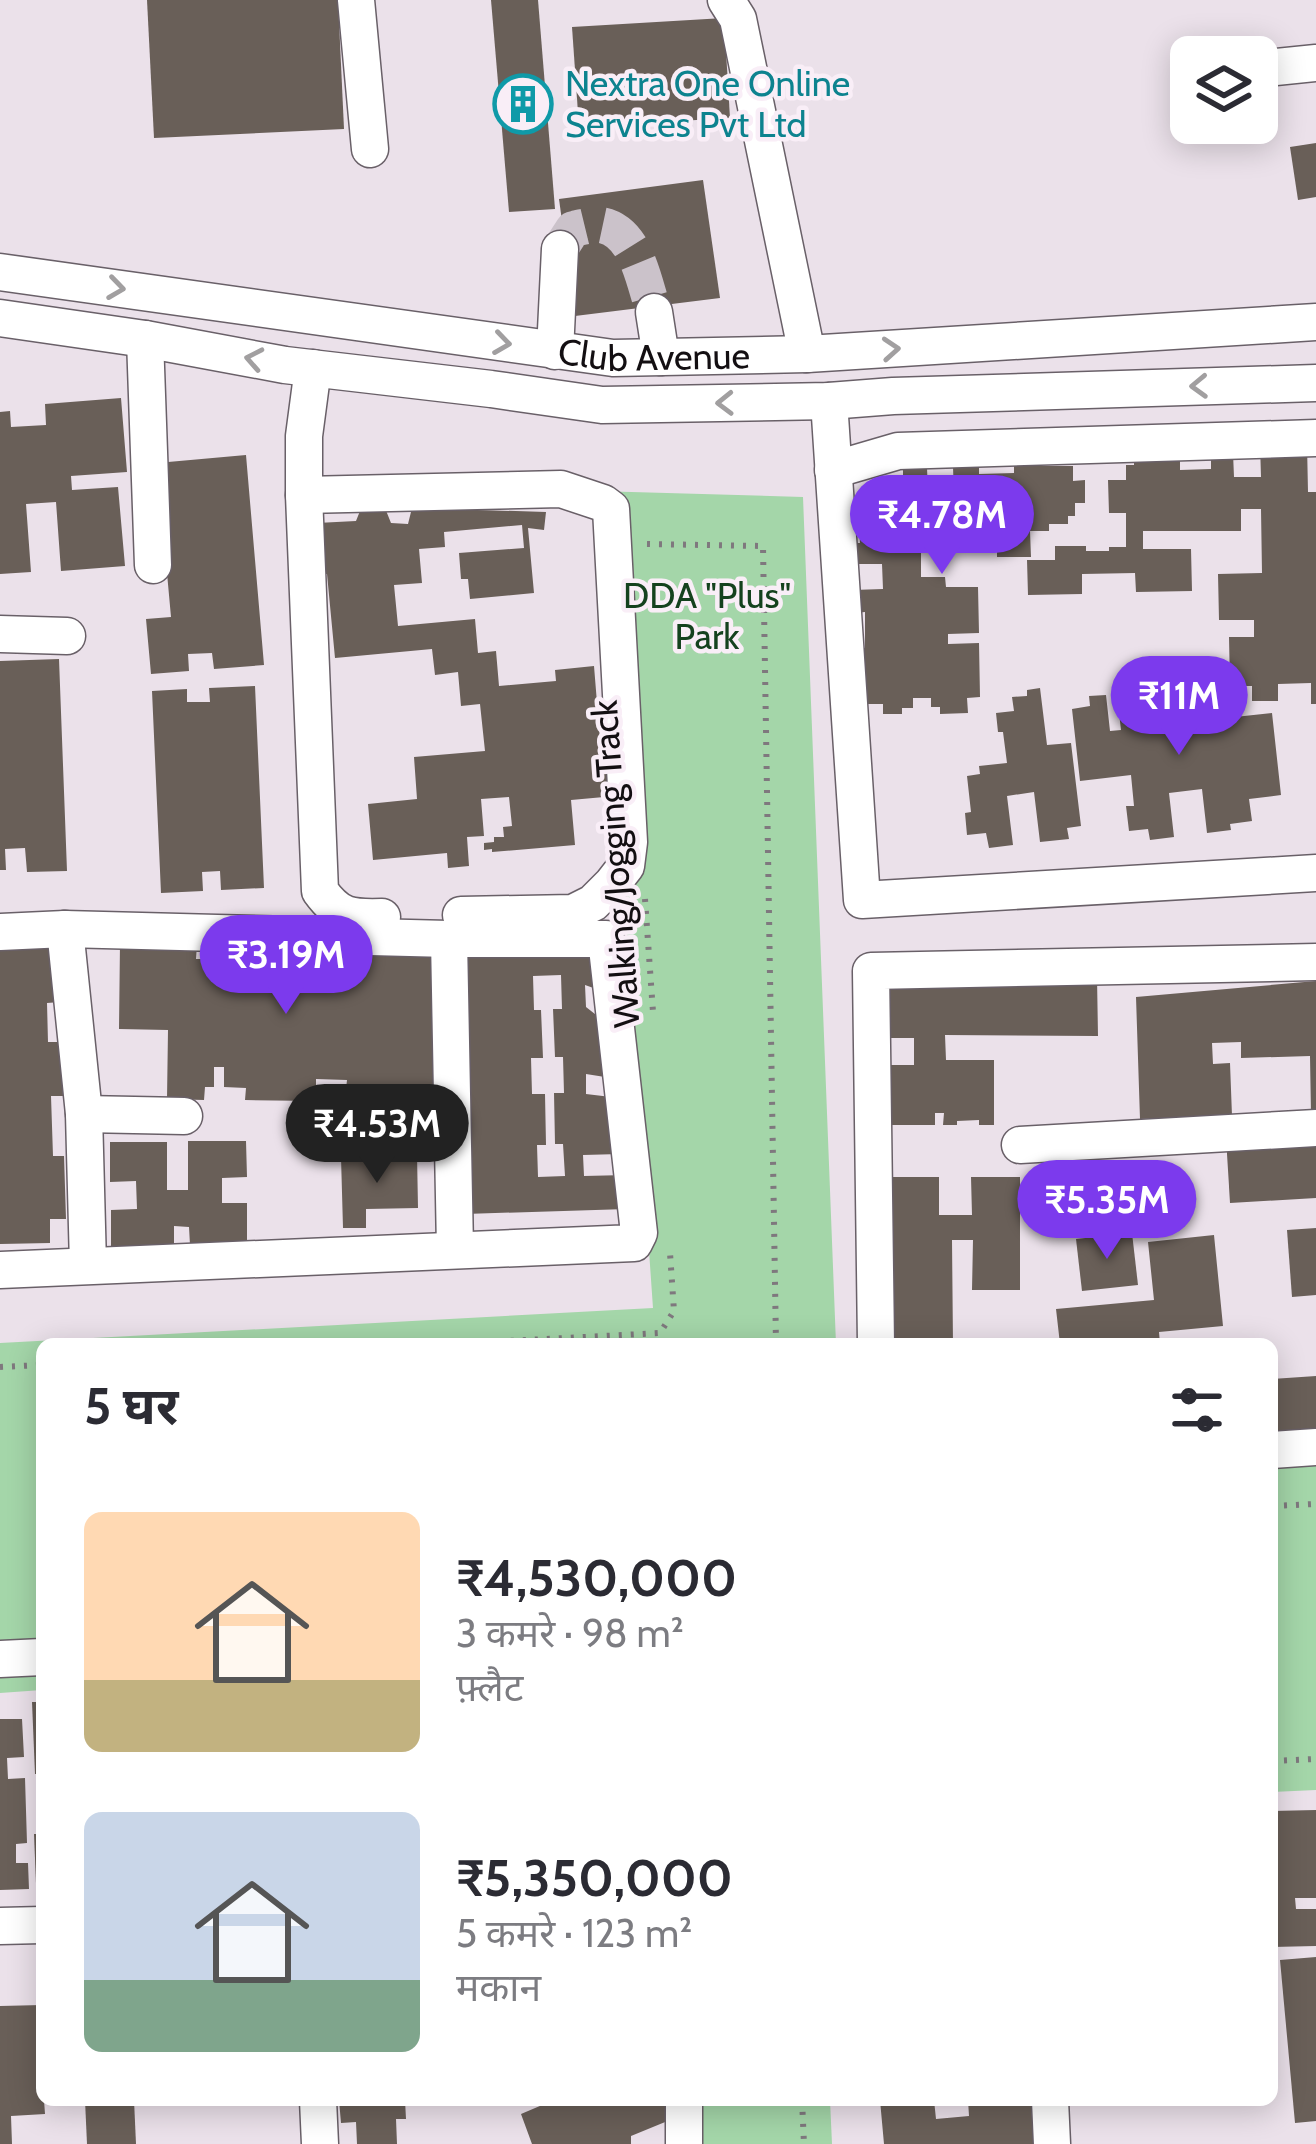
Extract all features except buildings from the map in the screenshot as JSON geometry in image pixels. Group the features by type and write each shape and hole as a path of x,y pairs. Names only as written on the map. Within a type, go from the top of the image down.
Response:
{"street":[{"path":"356,0 370,149"},
{"path":"726,0 738,19 807,354"},
{"path":"1278,67 1316,63"},
{"path":"555,350 560,249"},
{"name":"Club Avenue","path":"0,272 613,358 807,354 1315,320"},
{"path":"654,312 661,358"},
{"name":"Club Avenue","path":"0,318 313,368 602,405 1316,383"},
{"path":"145,339 153,565"},
{"path":"304,495 561,489 611,509 629,842 626,866 592,903 574,913 356,918 334,910 320,891 304,495 304,436 313,368"},
{"path":"830,401 862,900 1316,872"},
{"path":"833,470 898,451 1316,439"},
{"path":"0,634 68,636"},
{"path":"65,929 84,1114 88,1264"},
{"path":"0,932 65,929 606,939 639,1234 634,1243 0,1270"},
{"path":"449,939 455,1249"},
{"path":"876,1338 871,971 1316,962"},
{"path":"84,1114 184,1116"},
{"path":"1020,1145 1316,1129"},
{"path":"1278,1450 1316,1447"},
{"path":"0,1659 36,1657"},
{"path":"0,1926 36,1925"},
{"path":"318,2106 320,2144"},
{"path":"684,2106 684,2144"},
{"path":"1050,2106 1052,2144"}],"path":[{"path":"639,544 763,546 776,1338"},
{"name":"Walking/Jogging Track","path":"644,884 654,1026"},
{"path":"576,1338 660,1334 674,1311 669,1240"},
{"path":"0,1367 36,1365"},
{"path":"1278,1506 1316,1504"},
{"path":"1278,1761 1316,1760"},
{"path":"802,2106 804,2144"}],"green space":[{"name":"DDA \"Plus\" Park","path":"596,491 803,497 836,1338 93,1338 653,1308"},
{"name":"DDA \"Plus\" Park","path":"36,1341 36,1690 0,1693 0,1343"},
{"path":"1316,1462 1316,1790 1278,1792 1278,1463"},
{"path":"689,2106 830,2106 832,2144 691,2144"}],"tunnel":[{"path":"560,249 573,229 598,225 613,229 637,260 654,312"}],"place":[{"name":"Nextra One Online Services Pvt Ltd","path":"523,104"}]}
